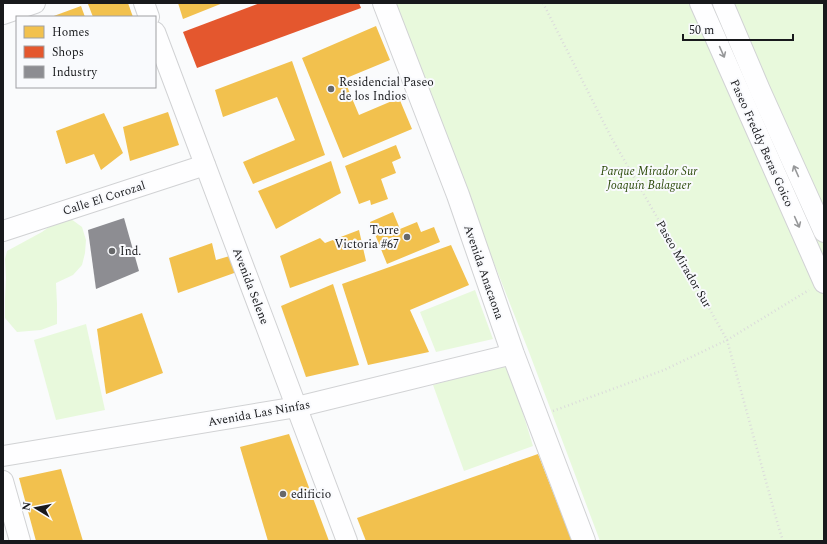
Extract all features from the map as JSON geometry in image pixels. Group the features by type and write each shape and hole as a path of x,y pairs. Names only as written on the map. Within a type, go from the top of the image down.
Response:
{"main road":[{"name":"Avenida Anacaona","path":"384,3 458,195 513,354 584,541"}],"street":[{"path":"144,3 149,16"},
{"name":"Paseo Freddy Beras Goico","path":"700,3 817,286"},
{"name":"Paseo Freddy Beras Goico","path":"723,3 760,90 824,232"},
{"path":"3,14 26,5"},
{"name":"Avenida Selene","path":"156,35 347,541"},
{"name":"Calle El Corozal","path":"3,230 205,165"},
{"name":"Avenida Las Ninfas","path":"3,456 297,407 513,354"},
{"path":"3,481 20,541"}],"path":[{"name":"Paseo Mirador Sur","path":"543,3 611,137 727,340 778,525 784,541"},
{"path":"548,413 664,370 727,340 817,286"}],"green space":[{"name":"Parque Mirador Sur Joaquín Balaguer","path":"394,3 824,3 824,541 600,541 529,352"},
{"path":"71,219 82,227 86,240 85,253 82,265 73,275 56,283 57,324 41,330 17,332 5,318 5,259 7,251 52,225"},
{"path":"475,290 493,339 436,352 420,312"},
{"path":"86,324 105,410 56,420 34,340"},
{"path":"508,364 533,446 464,471 433,385"}],"building: Homes":[{"path":"128,3 133,16 93,16 88,4"},
{"path":"178,3 223,3 183,19"},
{"path":"81,6 85,16 54,16"},
{"name":"Residencial Paseo de los Indios","path":"376,26 390,60 344,79 359,115 399,98 412,129 343,158 302,58"},
{"path":"292,61 325,155 253,184 243,162 295,140 277,97 223,117 215,90"},
{"path":"168,112 179,145 130,161 123,127"},
{"path":"104,113 123,153 101,170 94,154 66,164 56,131"},
{"path":"396,145 401,158 392,162 396,173 381,179 388,199 371,205 370,200 359,204 345,166"},
{"path":"331,161 341,193 276,229 258,191"},
{"name":"Torre Victoria #67","path":"393,212 400,229 417,222 421,232 434,227 440,242 387,264 370,222"},
{"path":"359,230 366,261 290,288 280,256 320,238 325,243"},
{"path":"212,243 216,260 233,255 237,272 178,293 169,258"},
{"path":"451,245 469,285 410,310 429,352 368,365 342,284"},
{"path":"333,284 359,365 306,377 281,306"},
{"path":"142,313 163,373 106,394 97,329"},
{"name":"edificio","path":"289,434 329,541 268,541 240,447"},
{"path":"538,454 572,541 366,541 357,518"},
{"path":"61,469 83,541 36,541 19,478"}],"building: Shops":[{"path":"260,3 359,3 361,8 197,68 183,32"}],"building: Industry":[{"name":"Ind.","path":"124,218 139,271 96,289 88,230"}],"place":[{"name":"Residencial Paseo de los Indios","path":"331,89"},
{"name":"Torre Victoria #67","path":"407,237"},
{"name":"Ind.","path":"112,251"},
{"name":"edificio","path":"283,494"}]}
